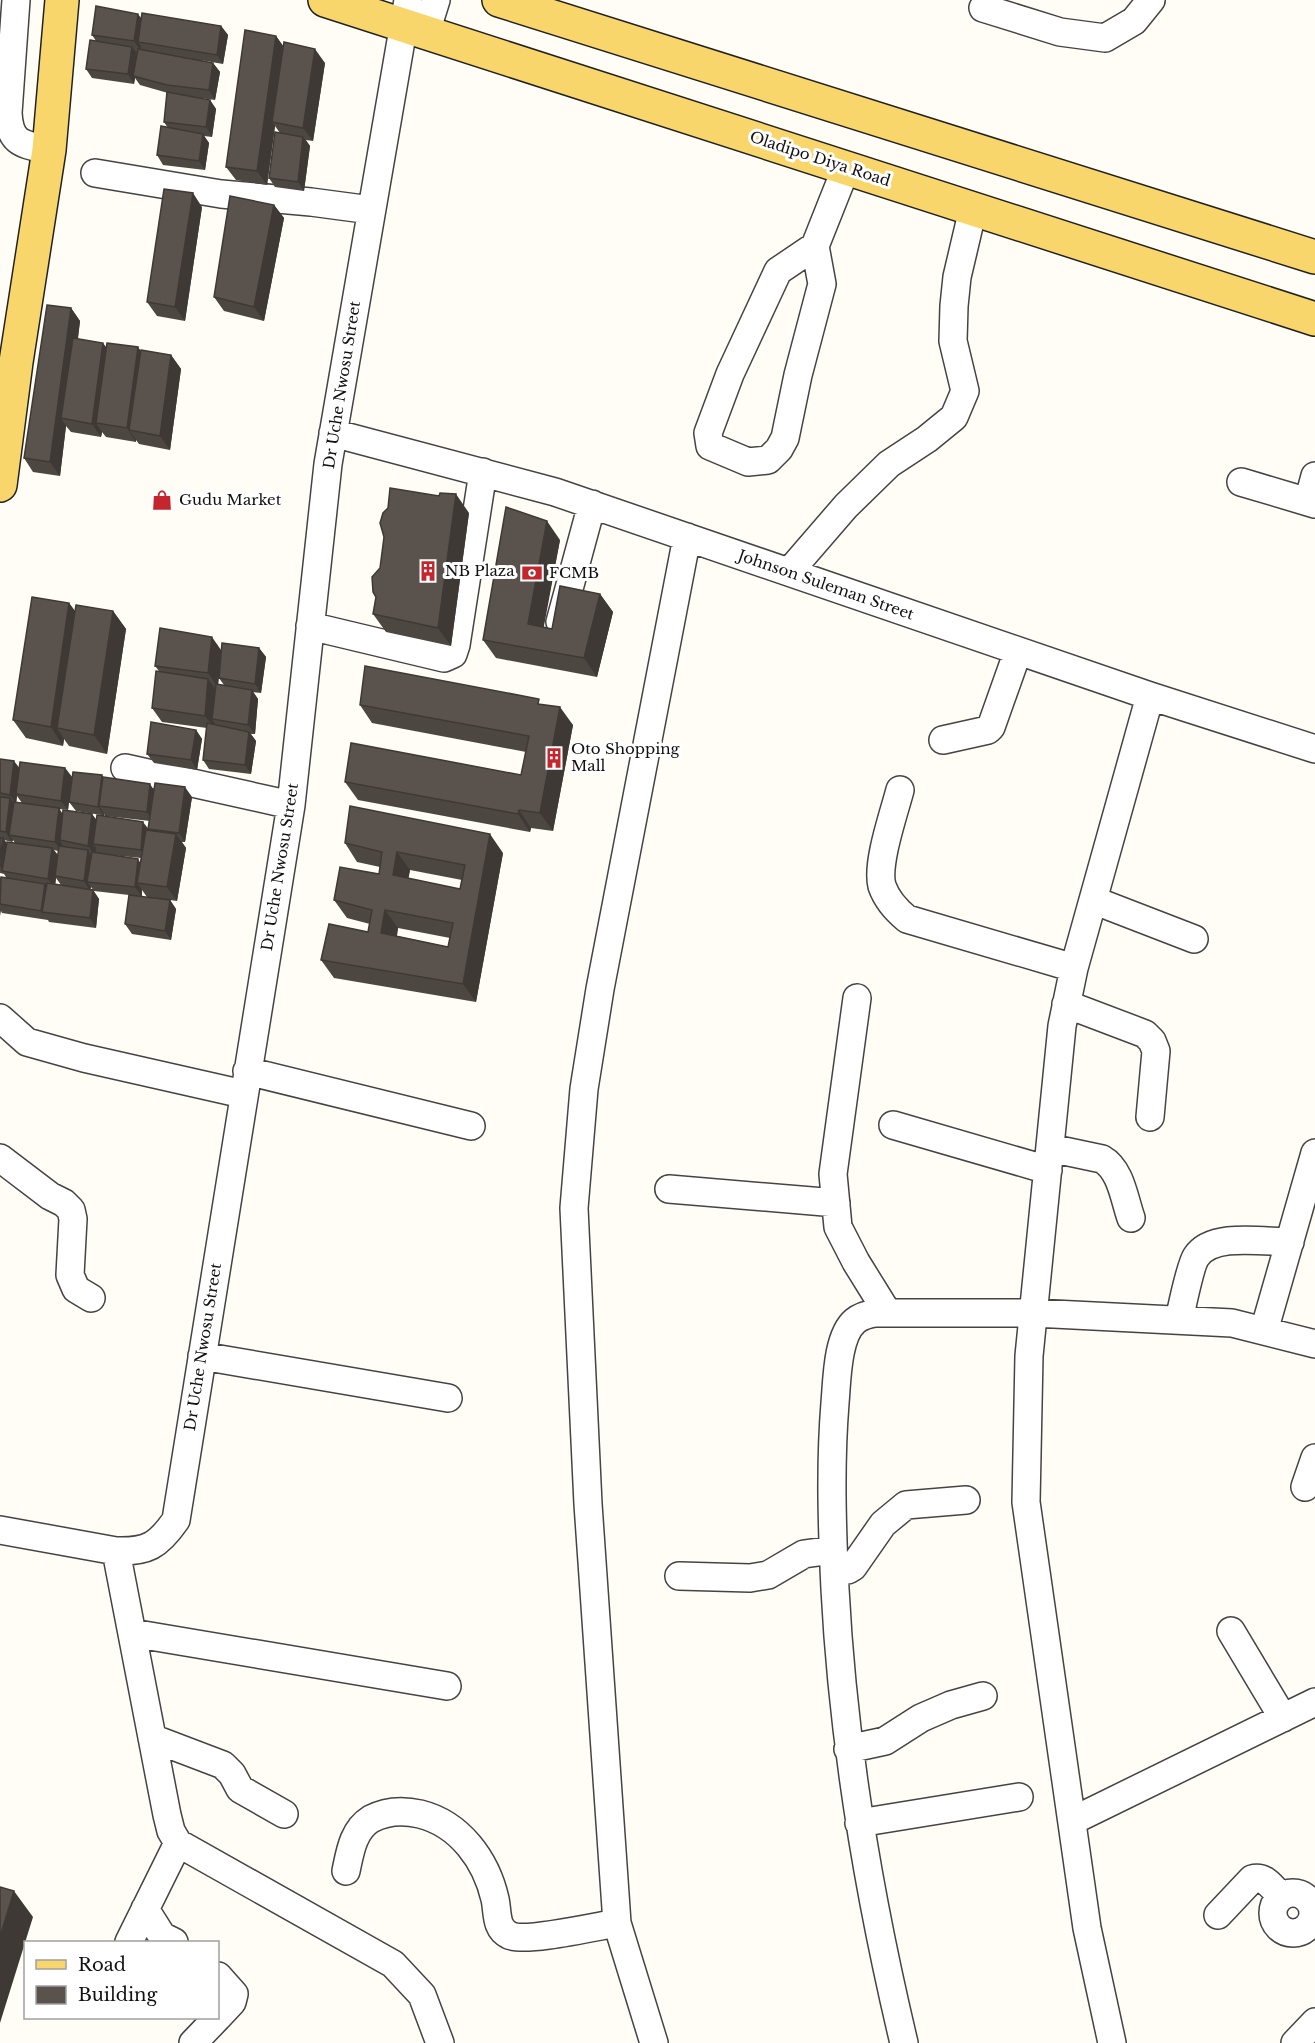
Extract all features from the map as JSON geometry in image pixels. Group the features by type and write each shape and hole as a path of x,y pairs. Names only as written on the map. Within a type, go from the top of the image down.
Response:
{"main road":[{"path":"0,485 8,363 49,150 62,0"},
{"name":"Oladipo Diya Road","path":"325,0 412,19 846,168 1315,319"},
{"path":"499,0 1315,257"}],"street":[{"path":"16,0 8,113 9,128 14,138 28,146 49,150"},
{"name":"Dr Uche Nwosu Street","path":"0,1530 116,1551 134,1551 150,1548 165,1536 176,1520 291,805 333,433 371,210 412,19 436,0"},
{"path":"983,8 1060,32 1105,38 1134,21 1151,0"},
{"path":"815,246 778,271 730,374 708,433 710,446 748,462 768,460 779,449 785,438 798,375 822,284 815,246 846,168"},
{"path":"95,173 221,194 371,210"},
{"path":"789,572 846,506 890,464 954,417 965,391 953,341 954,306 957,277 973,208"},
{"name":"Johnson Suleman Street","path":"333,433 555,492 1150,696 1315,750"},
{"path":"310,626 444,658 453,654 483,472"},
{"path":"1240,482 1311,503 1315,476"},
{"path":"557,633 592,504"},
{"path":"654,2043 617,1923 588,1504 574,1208 585,1089 600,989 687,537"},
{"path":"943,740 988,730 991,727 1018,651"},
{"path":"1112,2043 1087,1928 1026,1502 1029,1356 1066,1004 1150,696"},
{"path":"125,768 291,805"},
{"path":"900,790 882,861 882,885 892,906 907,919 1074,968"},
{"path":"1093,900 1194,939"},
{"path":"857,998 833,1174 838,1227 856,1262 887,1312"},
{"path":"1066,1004 1145,1034 1152,1041 1156,1051 1150,1117"},
{"path":"0,1018 27,1042 84,1058 245,1082 471,1126"},
{"path":"893,1125 1049,1159 1102,1160 1109,1163 1115,1170 1131,1218"},
{"path":"1264,1331 1315,1153"},
{"path":"0,1158 71,1210 73,1219 70,1275 76,1289 91,1298"},
{"path":"669,1189 836,1203"},
{"path":"1179,1320 1195,1257 1206,1246 1225,1241 1290,1242"},
{"path":"904,2043 881,1940 859,1823 838,1663 832,1458 842,1347 848,1331 855,1321 864,1316 887,1312 1034,1312 1232,1323 1315,1344"},
{"path":"202,1356 448,1398"},
{"path":"1305,1486 1315,1458"},
{"path":"679,1576 750,1578 768,1575 804,1554 834,1560 848,1570 853,1567 883,1524 906,1505 966,1500"},
{"path":"116,1551 167,1815 171,1831 178,1843 393,1964 422,1995 440,2043"},
{"path":"1231,1631 1283,1718"},
{"path":"132,1633 447,1686"},
{"path":"848,1749 885,1741 921,1718 983,1696"},
{"path":"1072,1821 1315,1702"},
{"path":"152,1738 228,1768 240,1789 284,1814"},
{"path":"859,1823 1019,1797"},
{"path":"346,1871 357,1832 368,1821 382,1814 411,1812 438,1820 466,1841 480,1861 489,1880 501,1929 511,1937 537,1937 617,1923"},
{"path":"129,1941 178,1843"},
{"path":"1218,1916 1252,1879 1259,1877 1301,1894 1311,1903 1314,1911 1312,1930 1293,1934 1285,1932 1274,1920 1273,1912 1276,1903 1301,1894"},
{"path":"145,1909 162,1936 172,1941"},
{"path":"219,1977 234,1994 232,2002 219,2015"},
{"path":"193,2043 215,2019"},
{"path":"1295,2043 1315,2022"}],"building":[{"path":"96,6 138,14 134,41 92,35"},
{"path":"142,13 221,26 217,55 138,42"},
{"path":"245,30 276,36 257,171 226,167"},
{"path":"90,40 132,47 128,74 86,69"},
{"path":"284,42 315,49 303,128 272,122"},
{"path":"138,49 213,63 209,90 167,85 133,76"},
{"path":"167,92 210,100 206,127 164,122"},
{"path":"161,126 203,134 199,161 157,155"},
{"path":"275,132 303,137 298,182 269,178"},
{"path":"164,189 193,193 175,307 147,302"},
{"path":"230,196 274,205 254,307 214,297"},
{"path":"47,305 71,308 50,462 24,458"},
{"path":"73,338 103,343 92,424 61,418"},
{"path":"107,343 138,347 127,428 96,423"},
{"path":"141,350 171,355 160,436 129,430"},
{"name":"NB Plaza","path":"390,488 439,496 440,493 456,494 438,628 373,614 376,597 373,592 372,577 380,568 384,537 380,523 383,513 388,508"},
{"path":"506,507 547,521 528,624 552,629 560,586 600,594 584,658 483,640"},
{"path":"32,597 69,603 51,727 13,720"},
{"path":"76,605 113,611 94,735 57,728"},
{"path":"160,628 212,637 208,673 155,666"},
{"path":"222,643 259,648 255,684 219,678"},
{"path":"365,666 539,699 538,704 560,707 540,813 519,810 518,814 345,782 351,743 521,775 529,736 360,705"},
{"path":"156,671 208,679 205,716 152,708"},
{"path":"216,684 252,690 248,725 212,719"},
{"path":"151,722 196,730 191,760 147,754"},
{"path":"207,723 249,732 245,765 203,760"},
{"path":"0,759 14,761 10,795 0,793"},
{"path":"20,762 65,768 61,801 16,794"},
{"path":"73,772 102,775 98,807 69,802"},
{"path":"103,777 150,784 147,812 99,806"},
{"path":"155,783 185,787 179,833 148,829"},
{"path":"0,797 10,798 6,832 0,831"},
{"path":"14,802 59,808 55,842 9,835"},
{"path":"350,806 490,834 463,984 321,960 329,924 368,932 372,910 334,900 340,867 379,874 382,852 345,843","holes":["397,852 465,865 460,889 393,875","385,910 453,923 448,947 381,933"]},
{"path":"63,810 92,814 88,846 60,840"},
{"path":"97,815 143,822 141,850 93,844"},
{"path":"146,830 176,834 167,887 137,883"},
{"path":"0,838 3,838 0,860"},
{"path":"7,842 52,848 48,879 2,871"},
{"path":"59,846 88,850 84,881 55,876"},
{"path":"92,852 138,859 135,887 87,882"},
{"path":"1,877 45,884 41,911 0,904"},
{"path":"47,883 93,890 90,918 42,912"},
{"path":"129,895 170,900 165,931 125,924"},
{"path":"0,1887 14,1891 0,1937"}],"place":[{"name":"Gudu Market","path":"162,500"},
{"name":"NB Plaza","path":"428,571"},
{"name":"FCMB","path":"532,573"},
{"name":"Oto Shopping Mall","path":"554,758"}]}
